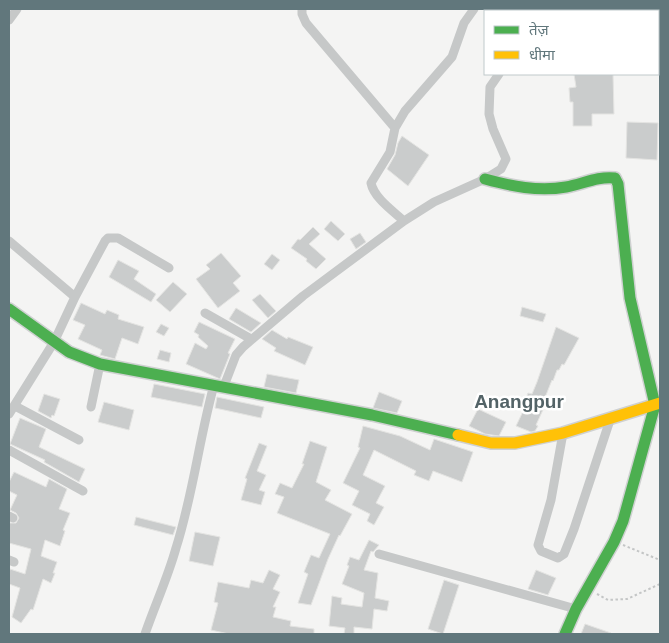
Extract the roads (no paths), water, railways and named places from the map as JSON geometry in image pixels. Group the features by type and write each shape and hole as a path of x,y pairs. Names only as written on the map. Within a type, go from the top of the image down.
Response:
{"street":[{"path":"9,20 18,9"},
{"path":"302,9 306,23 395,128"},
{"path":"404,221 380,198 374,191 371,183 390,152 395,128 406,111 452,57 464,23 474,9"},
{"path":"146,634 177,547 197,466 204,422 219,386 236,355 251,339 303,296 404,221 434,202 485,179 501,169 505,163 504,154 491,122 489,106 490,87 498,75"},
{"path":"485,179 513,187 538,190 567,187 606,177 617,180 630,298 657,404 629,501 614,542 576,608 565,634"},
{"path":"9,414 54,342 74,297 105,240 113,237 125,242 169,268"},
{"path":"9,241 74,297"},
{"path":"9,309 54,342 74,354 100,364 400,421 491,443 515,443 563,433 657,404"},
{"path":"205,313 251,339"},
{"path":"91,407 100,364"},
{"path":"14,406 79,440"},
{"path":"563,433 551,500 538,545 541,552 558,558 564,554 574,529 611,417"},
{"path":"9,450 83,490"},
{"path":"380,554 576,608"}],"district":[{"name":"Anangpur","path":"519,401"}]}
